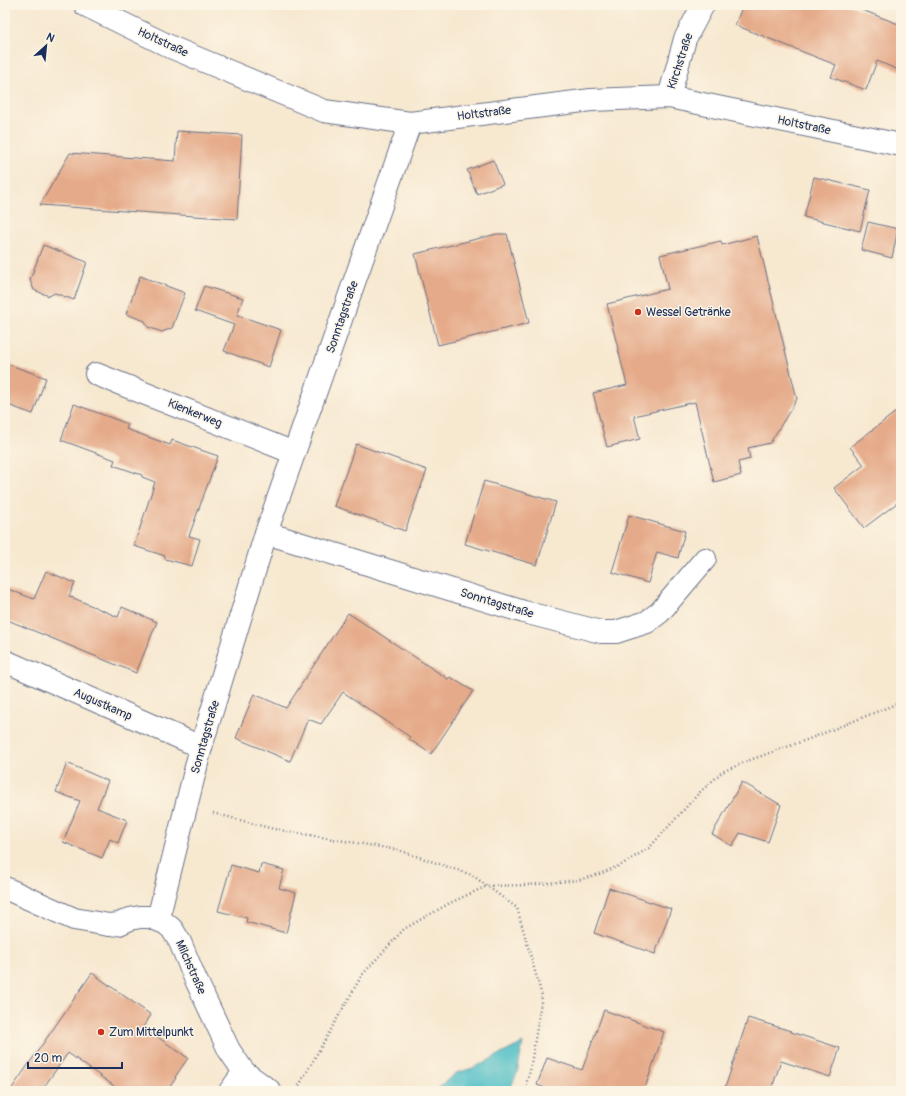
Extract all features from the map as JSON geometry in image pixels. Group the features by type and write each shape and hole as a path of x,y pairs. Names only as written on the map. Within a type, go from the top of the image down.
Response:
{"street":[{"name":"Holtstraße","path":"85,5 173,48 324,111 410,123 591,100 669,96 901,145"},
{"name":"Kirchstraße","path":"669,96 685,39 703,5"},
{"name":"Sonntagstraße","path":"158,920 201,747 266,533 410,123"},
{"name":"Kienkerweg","path":"96,374 294,453"},
{"name":"Sonntagstraße","path":"266,533 524,612 601,632 616,632 647,622 660,612 705,559"},
{"name":"Augustkamp","path":"5,661 201,747"},
{"name":"Milchstraße","path":"5,888 74,919 86,922 108,926 119,924 130,919 150,917 172,929 177,935 228,1050 244,1072 270,1091"},
{"path":"230,1091 244,1072"}],"path":[{"path":"296,1091 362,975 404,929 450,903 487,886 527,885 579,880 621,865 649,848 699,793 722,772 901,702"},
{"path":"186,806 274,829 398,850 472,875 517,908 542,996 530,1071 524,1091"}],"water":[{"path":"523,1043 517,1073 509,1091 441,1091 438,1088 456,1073 473,1068"}],"building":[{"path":"743,5 849,5 901,25 901,71 877,61 866,90 831,77 836,65 735,25"},
{"path":"177,131 242,135 237,219 40,205 70,153 175,161"},
{"path":"493,160 503,184 477,194 467,170"},
{"path":"814,177 870,190 860,231 804,217"},
{"path":"868,222 898,229 892,258 861,250"},
{"path":"497,234 507,234 529,323 438,345 415,254"},
{"path":"757,236 797,399 770,443 748,448 750,459 738,462 741,475 714,482 695,402 634,416 640,439 607,447 593,393 627,385 607,304 668,289 660,255 721,241 722,245"},
{"path":"43,245 87,262 74,300 55,293 49,296 34,290 30,280"},
{"path":"140,276 185,293 172,328 162,332 148,327 145,321 126,314"},
{"path":"204,286 243,298 237,315 281,330 269,367 224,351 234,325 195,311"},
{"path":"5,363 46,378 33,414 5,404"},
{"path":"74,404 128,424 126,429 170,445 172,440 218,456 189,536 200,539 192,566 165,559 165,556 134,546 155,482 142,477 142,475 113,465 115,460 61,440"},
{"path":"901,408 901,500 864,528 834,488 864,465 850,447"},
{"path":"356,444 427,470 405,531 334,506"},
{"path":"484,481 556,502 537,565 465,544"},
{"path":"629,515 685,531 678,558 657,552 648,583 612,572"},
{"path":"46,571 75,583 69,596 118,617 122,607 157,622 136,673 5,619 5,588 34,599"},
{"path":"348,613 448,679 450,677 473,691 431,754 409,739 410,737 343,692 321,724 308,719 290,761 236,738 254,694 286,708"},
{"path":"67,763 108,781 97,808 127,820 118,843 110,839 102,858 63,842 80,801 56,792"},
{"path":"742,782 781,805 768,842 740,833 732,846 712,834"},
{"path":"261,864 284,870 279,888 296,893 286,933 246,922 247,918 218,911 231,865 259,873"},
{"path":"609,888 671,909 655,954 594,933"},
{"name":"Zum Mittelpunkt","path":"92,973 151,1015 143,1027 188,1058 167,1091 121,1091 68,1053 41,1091 10,1091"},
{"path":"604,1010 664,1032 644,1091 629,1089 629,1091 554,1091 537,1085 547,1058 582,1070"},
{"path":"748,1018 840,1048 830,1077 781,1061 771,1091 724,1091"}],"place":[{"name":"Wessel Getränke","path":"638,312"},
{"name":"Zum Mittelpunkt","path":"101,1032"}]}
